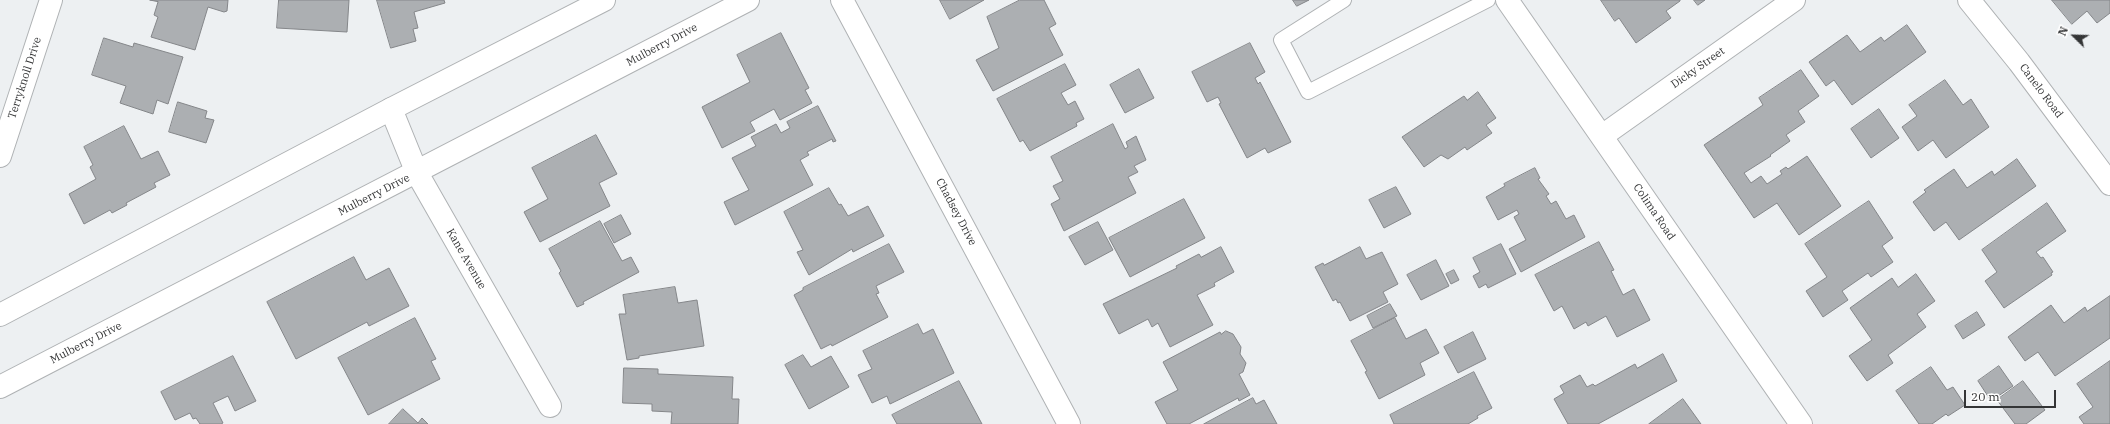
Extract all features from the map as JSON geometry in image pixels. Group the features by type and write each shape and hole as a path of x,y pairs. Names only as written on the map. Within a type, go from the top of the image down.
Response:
{"main road":[{"name":"Terryknoll Drive","path":"0,156 51,0"},
{"path":"0,316 391,109 604,0"},
{"name":"Mulberry Drive","path":"0,387 417,173 748,0"},
{"name":"Chadsey Drive","path":"842,0 1069,424"},
{"name":"Colima Road","path":"1507,0 1801,424"},
{"name":"Dicky Street","path":"1602,136 1794,0"},
{"name":"Canelo Road","path":"1969,0 2019,62 2110,184"},
{"name":"Kane Avenue","path":"391,109 417,173 550,406"}],"lane":[{"path":"1344,0 1281,40 1308,92 1488,0"}],"building":[{"path":"150,0 228,0 227,11 224,12 208,7 195,50 151,37 158,17 154,15 158,2"},
{"path":"279,0 349,0 347,32 277,28"},
{"path":"377,0 444,0 445,3 414,12 418,28 413,29 416,41 391,48"},
{"path":"940,0 984,0 950,19"},
{"path":"1020,0 1044,0 1056,24 1049,28 1063,55 993,91 976,60 999,48 987,17"},
{"path":"1293,0 1309,0 1297,6"},
{"path":"1601,0 1680,1 1666,11 1671,18 1636,43 1619,18 1615,21"},
{"path":"1694,0 1705,0 1698,5"},
{"path":"2052,0 2110,0 2110,13 2097,23 2087,11 2072,24"},
{"path":"1907,25 1926,52 1852,105 1834,80 1826,86 1809,62 1847,35 1860,52 1881,37 1884,41"},
{"path":"781,33 809,88 805,90 812,103 780,120 774,109 750,122 755,131 722,148 702,107 750,82 737,55"},
{"path":"104,38 133,47 134,43 183,57 168,104 157,100 153,114 120,103 126,86 92,75"},
{"path":"1250,43 1265,72 1255,78 1258,84 1260,82 1291,142 1268,153 1265,148 1247,158 1219,104 1221,103 1218,97 1207,102 1192,72"},
{"path":"1065,64 1076,85 1061,93 1068,105 1075,101 1084,119 1076,123 1077,126 1030,151 1023,140 1020,142 997,99"},
{"path":"1139,69 1154,98 1125,113 1110,85"},
{"path":"1801,70 1819,96 1798,111 1805,122 1786,135 1790,141 1770,155 1771,156 1744,173 1751,183 1761,176 1767,184 1782,174 1780,171 1786,167 1788,169 1807,156 1841,206 1799,235 1777,203 1754,218 1704,145 1763,105 1759,98"},
{"path":"1945,80 1963,105 1971,99 1989,127 1946,158 1933,140 1918,151 1902,127 1917,116 1909,105"},
{"path":"1478,92 1496,118 1486,125 1492,133 1467,150 1465,147 1448,159 1441,155 1424,167 1402,137 1464,96 1467,100"},
{"path":"178,102 207,111 205,118 214,120 206,143 169,132"},
{"path":"818,106 836,141 833,142 832,139 807,152 809,155 800,160 813,185 735,225 724,202 749,190 732,158 756,146 751,137 776,124 781,133 790,128 787,122"},
{"path":"1879,109 1899,138 1871,158 1851,129"},
{"path":"1113,124 1125,149 1128,147 1126,142 1136,136 1146,160 1134,166 1138,172 1128,177 1136,193 1064,231 1051,204 1060,199 1053,186 1063,181 1051,157"},
{"path":"124,126 141,159 158,151 170,175 154,183 156,187 126,203 127,205 112,213 110,210 84,224 69,194 96,179 90,167 93,165 84,147"},
{"path":"596,135 617,174 599,183 610,206 540,242 524,212 548,199 532,168"},
{"path":"2017,159 2036,186 1959,240 1946,222 1934,231 1913,202 1926,192 1924,190 1954,169 1967,188 1992,171 1994,175"},
{"path":"1535,168 1540,178 1538,179 1549,194 1546,196 1551,204 1556,201 1566,219 1574,215 1585,237 1521,272 1509,249 1526,240 1514,217 1519,214 1517,210 1498,220 1486,197 1505,186 1504,184"},
{"path":"1396,187 1411,214 1384,228 1369,200"},
{"path":"829,188 839,205 841,204 848,216 868,206 884,236 853,252 852,249 809,275 797,252 803,250 784,212"},
{"path":"1184,199 1205,238 1130,277 1109,238"},
{"path":"1869,201 1893,238 1882,246 1893,262 1871,277 1868,273 1842,291 1848,300 1823,317 1806,291 1827,277 1805,244"},
{"path":"2047,203 2066,231 2036,252 2041,258 2043,257 2053,272 2051,273 2052,275 2004,308 1985,281 1997,272 1982,250"},
{"path":"621,215 631,234 614,243 604,224"},
{"path":"600,221 622,261 631,257 639,272 583,302 584,304 577,307 559,273 561,271 549,249"},
{"path":"1098,222 1113,250 1085,265 1069,237"},
{"path":"1599,242 1614,270 1611,271 1623,295 1634,289 1650,320 1617,337 1606,316 1588,326 1586,322 1574,329 1562,306 1554,311 1535,275"},
{"path":"889,244 904,272 876,286 879,293 876,294 888,317 832,346 831,344 821,349 794,295 803,290 803,288"},
{"path":"1501,244 1516,274 1488,288 1486,284 1479,288 1473,276 1480,272 1473,258"},
{"path":"1221,247 1234,272 1214,283 1215,286 1197,295 1213,325 1170,347 1158,323 1152,327 1148,319 1119,334 1103,304 1177,268 1176,266 1199,254 1201,257"},
{"path":"1360,247 1366,259 1382,252 1398,284 1383,292 1388,302 1350,321 1340,302 1338,303 1336,299 1333,301 1315,267 1323,263 1324,265"},
{"path":"354,257 366,280 389,268 409,306 369,326 367,322 296,359 267,302"},
{"path":"1436,260 1449,286 1421,300 1407,275"},
{"path":"1454,270 1459,280 1451,284 1446,274"},
{"path":"1916,274 1935,301 1917,314 1926,327 1888,355 1893,363 1867,381 1849,356 1872,340 1850,308 1892,278 1898,287"},
{"path":"675,287 678,303 697,300 704,346 639,356 639,358 627,360 619,314 626,314 623,295"},
{"path":"2110,296 2110,338 2055,376 2038,352 2025,361 2008,337 2051,305 2064,323 2085,307 2087,311"},
{"path":"1390,304 1397,316 1373,328 1367,316"},
{"path":"1977,312 1985,325 1963,339 1955,326"},
{"path":"415,318 436,359 431,361 440,379 368,415 338,358"},
{"path":"1395,318 1406,339 1426,329 1439,353 1420,363 1425,375 1379,399 1365,372 1367,371 1351,341"},
{"path":"918,324 923,334 933,329 954,373 890,404 887,396 872,403 858,375 872,369 863,351"},
{"path":"1226,331 1233,334 1241,347 1240,354 1246,363 1243,372 1239,374 1250,395 1239,401 1238,398 1189,424 1167,424 1155,402 1178,390 1163,362 1220,332 1221,334"},
{"path":"1473,332 1486,359 1458,373 1444,347"},
{"path":"1663,354 1677,381 1598,424 1568,424 1554,399 1564,393 1560,386 1580,375 1587,387 1593,384 1595,386 1635,364 1637,368"},
{"path":"803,355 811,367 831,356 849,387 809,409 785,365"},
{"path":"233,356 256,401 235,411 228,396 213,403 223,423 221,424 200,424 196,418 193,419 190,413 175,420 161,392"},
{"path":"2110,361 2110,424 2084,424 2079,417 2093,407 2077,384"},
{"path":"1999,366 2013,386 1991,401 1978,381"},
{"path":"1931,367 1947,390 1953,387 1965,405 1948,416 1946,414 1932,424 1919,424 1896,391"},
{"path":"624,368 658,369 658,374 733,377 732,399 739,399 738,424 671,424 672,412 652,411 652,404 623,403"},
{"path":"1474,372 1492,408 1477,416 1478,418 1468,424 1394,424 1390,415"},
{"path":"959,381 982,424 897,424 892,415"},
{"path":"2023,381 2045,410 2026,424 2015,424 1997,400"},
{"path":"1253,398 1256,404 1264,400 1277,424 1204,424"},
{"path":"1683,399 1701,424 1649,424"},
{"path":"403,409 418,423 422,418 428,424 389,424"}]}
